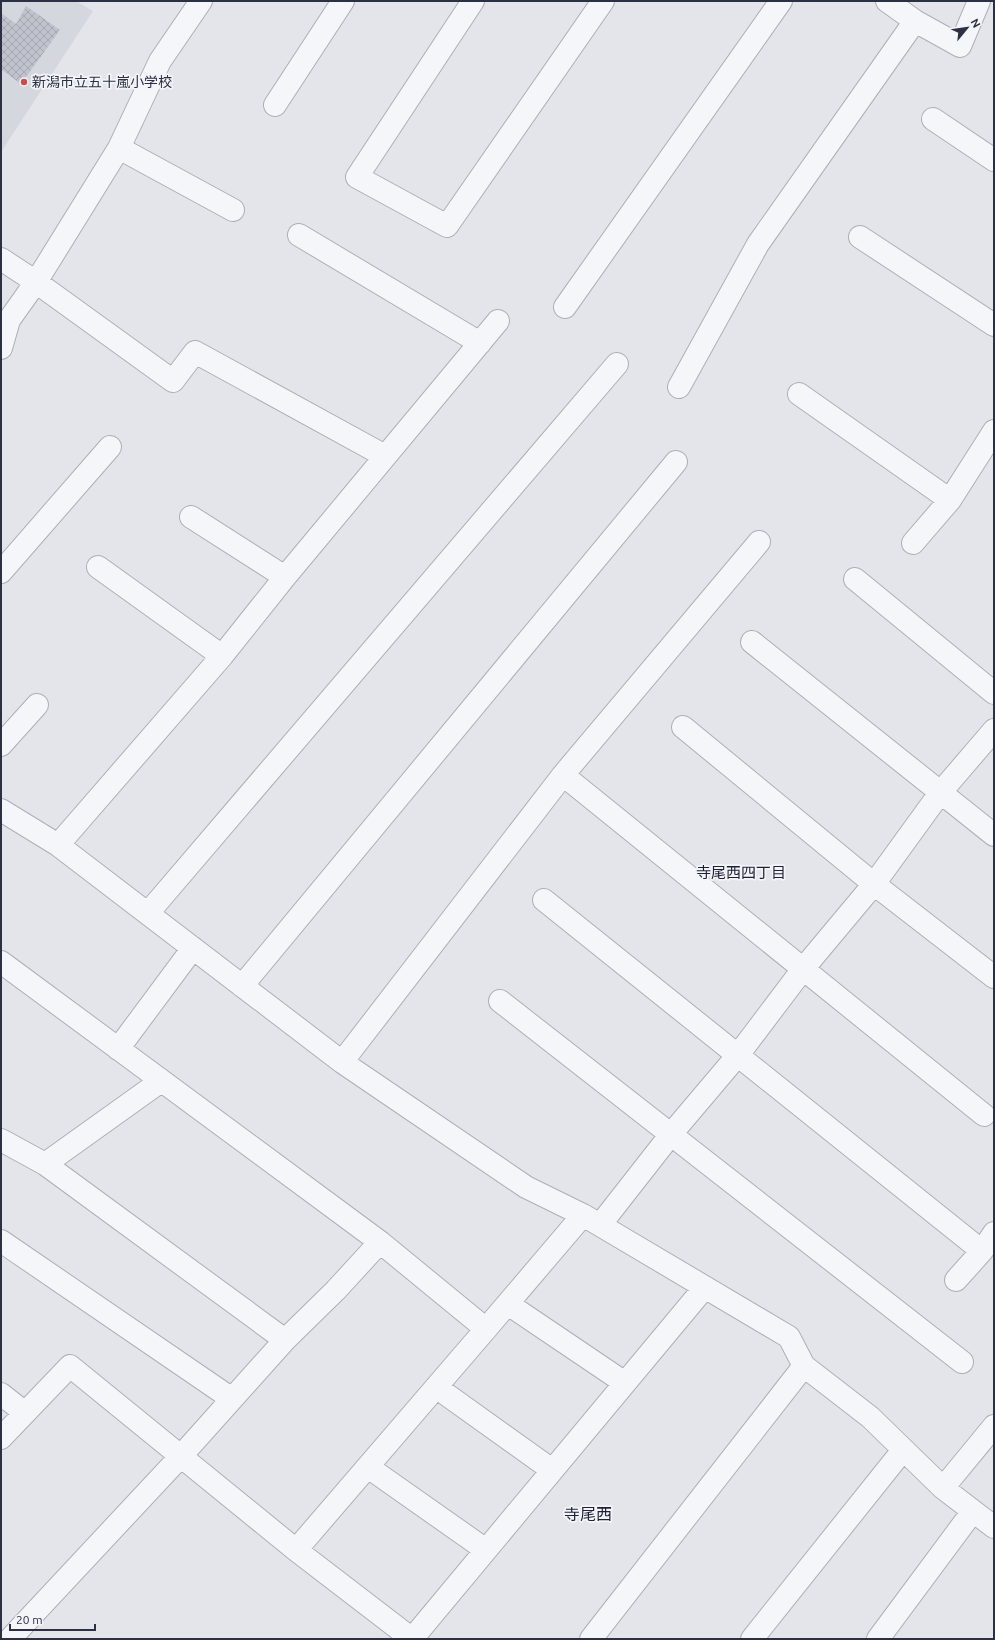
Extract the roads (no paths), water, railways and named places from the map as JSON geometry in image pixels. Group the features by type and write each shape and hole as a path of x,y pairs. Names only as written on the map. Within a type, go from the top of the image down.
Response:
{"street":[{"path":"1,348 9,320 36,282 119,148 160,61 201,1"},
{"path":"275,105 343,1"},
{"path":"473,1 357,177 447,226 603,1"},
{"path":"565,307 781,1"},
{"path":"887,1 915,21 960,46 979,1"},
{"path":"679,387 758,244 915,21"},
{"path":"933,119 994,160"},
{"path":"119,148 233,210"},
{"path":"299,235 480,343"},
{"path":"860,237 994,325"},
{"path":"1,259 36,282 173,381 195,352 386,456"},
{"path":"58,845 222,656 285,577 498,321"},
{"path":"148,913 617,364"},
{"path":"799,394 950,500"},
{"path":"913,543 950,500 994,431"},
{"path":"1,572 110,447"},
{"path":"242,986 676,462"},
{"path":"191,517 285,577"},
{"path":"342,1062 563,775 759,542"},
{"path":"98,567 222,656"},
{"path":"855,578 994,694"},
{"path":"752,642 994,835"},
{"path":"1,745 36,705"},
{"path":"683,727 874,884 994,977"},
{"path":"296,1550 508,1304 592,1220 672,1133 738,1055 803,969 874,884 940,793 994,730"},
{"path":"563,775 984,1115"},
{"path":"1,810 58,845 342,1062 526,1187 592,1220 789,1337 804,1366 870,1417 943,1488 994,1527"},
{"path":"544,900 982,1250"},
{"path":"118,1049 193,948"},
{"path":"1,962 380,1242 486,1329"},
{"path":"500,1001 672,1133 962,1362"},
{"path":"45,1164 161,1080"},
{"path":"1,1140 45,1164 285,1340"},
{"path":"956,1280 982,1250 994,1232"},
{"path":"1,1242 232,1400"},
{"path":"10,1639 181,1456 285,1340 336,1290 380,1242"},
{"path":"1,1438 70,1366 296,1550 412,1639 705,1287"},
{"path":"508,1304 624,1383"},
{"path":"590,1639 804,1366"},
{"path":"436,1387 552,1470"},
{"path":"1,1394 25,1413"},
{"path":"943,1488 994,1426"},
{"path":"752,1639 903,1450"},
{"path":"368,1467 486,1550"},
{"path":"878,1639 973,1511"}],"place":[{"name":"新潟市立五十嵐小学校","path":"24,82"}],"district":[{"name":"寺尾西四丁目","path":"741,872"},
{"name":"寺尾西","path":"588,1514"}]}
